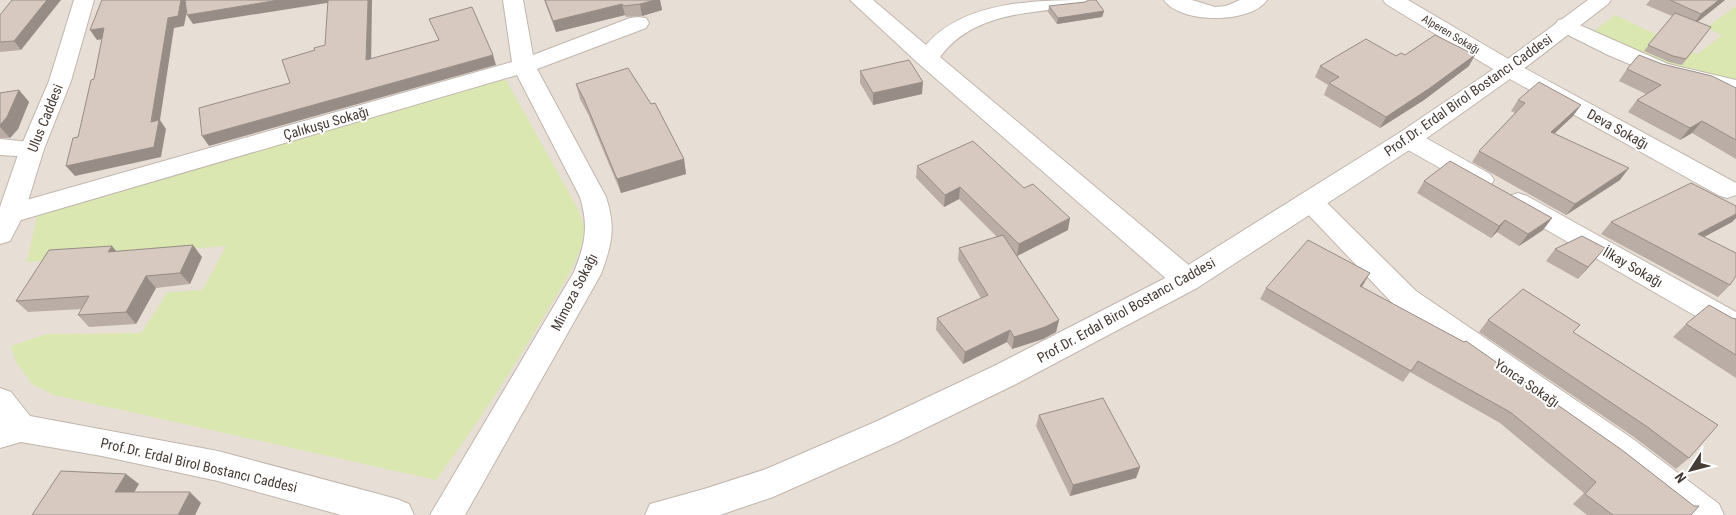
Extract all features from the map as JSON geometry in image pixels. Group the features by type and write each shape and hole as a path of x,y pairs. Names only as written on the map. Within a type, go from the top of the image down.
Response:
{"street":[{"name":"Ulus Caddesi","path":"6,224 32,149 60,81 84,0"},
{"name":"Mimoza Sokağı","path":"447,515 587,274 599,243 600,216 593,197 524,66 513,0"},
{"path":"860,0 1187,280"},
{"path":"927,59 942,40 978,18 1021,8 1084,0"},
{"path":"1174,0 1210,13 1224,14 1233,12 1257,0"},
{"name":"Alperen Sokağı","path":"1393,0 1509,69"},
{"name":"Prof.Dr. Erdal Birol Bostancı Caddesi","path":"662,515 704,505 773,482 878,436 1005,375 1187,280 1408,139 1509,69 1601,0"},
{"name":"Çalıkuşu Sokağı","path":"6,224 524,66 638,23"},
{"path":"1566,25 1616,50 1661,68 1736,87"},
{"name":"Deva Sokağı","path":"1509,69 1726,189"},
{"name":"İlkay Sokağı","path":"1408,139 1728,321"},
{"path":"0,148 32,149"},
{"name":"Yonca Sokağı","path":"1311,202 1406,299 1448,330 1529,383 1622,449 1707,515"},
{"path":"0,401 11,431"},
{"name":"Prof.Dr. Erdal Birol Bostancı Caddesi","path":"11,431 102,442 218,466 397,515"}],"shaded area":[{"path":"0,0 1736,0 1736,515 0,515"}],"green space":[{"path":"1736,6 1736,80 1659,61 1593,32 1615,15 1698,54 1722,35 1706,28"},
{"path":"505,78 578,209 584,226 584,232 579,252 570,273 480,418 436,480 54,395 32,384 16,362 11,346 46,334 141,333 168,292 203,290 226,246 27,262 37,216"}],"building":[{"path":"12,0 47,0 14,41 0,42 0,15"},
{"path":"102,0 181,0 178,16 168,18 151,122 159,120 154,147 66,166 73,138 78,137 91,80 94,79 104,28 90,30"},
{"path":"185,0 279,0 187,15"},
{"path":"328,0 368,0 366,60 439,40 429,19 472,7 493,55 202,136 199,108 290,83 282,60 325,45"},
{"path":"545,0 655,0 624,6 622,4 553,21"},
{"path":"1096,0 1104,11 1058,18 1049,6 1085,2"},
{"path":"1670,0 1719,0 1701,14"},
{"path":"1675,13 1711,27 1686,59 1673,56 1648,45"},
{"path":"1435,35 1475,55 1386,117 1329,83 1339,77 1320,66 1366,39 1396,56 1401,53 1405,55"},
{"path":"1639,55 1662,64 1712,76 1736,88 1736,140 1702,121 1690,128 1637,100 1661,85 1627,69"},
{"path":"909,60 923,82 873,93 860,71"},
{"path":"628,68 651,104 655,103 684,159 617,179 576,84"},
{"path":"1539,82 1581,105 1551,132 1629,168 1575,204 1479,151 1525,103 1518,100"},
{"path":"19,90 7,117 0,125 0,93"},
{"path":"973,141 1024,188 1033,184 1070,218 1019,244 960,187 945,195 917,166"},
{"path":"1450,161 1552,218 1528,234 1505,220 1499,226 1424,181"},
{"path":"1691,183 1736,206 1736,214 1698,234 1736,253 1736,276 1730,285 1611,222"},
{"path":"1003,235 1059,320 1045,327 1014,337 1010,330 965,352 937,318 988,295 959,248"},
{"path":"1582,236 1605,248 1588,267 1555,249"},
{"path":"1308,240 1370,273 1360,286 1464,342 1466,341 1622,450 1694,506 1699,506 1691,515 1613,515 1585,494 1596,482 1510,412 1418,361 1411,371 1266,288"},
{"path":"193,245 180,273 146,276 126,312 78,315 89,296 16,301 49,250 112,246 108,252"},
{"path":"1523,289 1580,325 1573,332 1718,425 1689,458 1646,426 1488,320"},
{"path":"1709,305 1736,319 1736,355 1686,324"},
{"path":"1103,398 1140,467 1073,485 1039,415"},
{"path":"61,471 126,474 115,492 190,492 178,515 32,515"}]}
